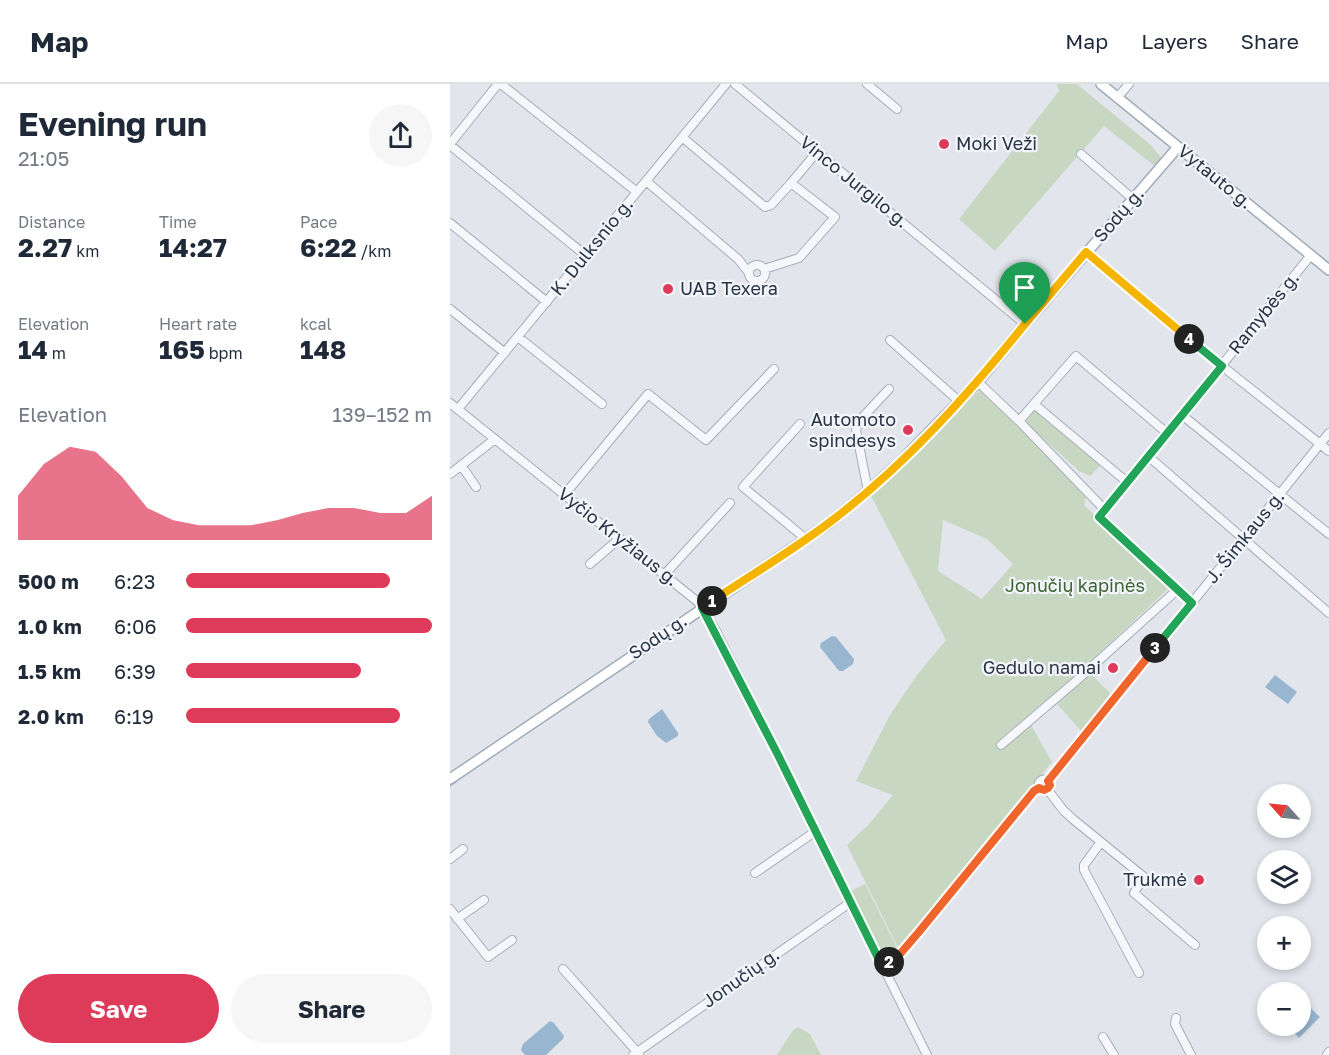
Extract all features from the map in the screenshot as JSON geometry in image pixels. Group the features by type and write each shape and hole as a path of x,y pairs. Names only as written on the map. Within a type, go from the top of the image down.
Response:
{"main road":[{"name":"Vytauto g.","path":"1101,84 1329,270"},
{"name":"Sodų g.","path":"450,779 806,539 868,491 960,402 1178,147"}],"street":[{"path":"585,255 450,145 500,84 637,192"},
{"name":"K. Dulksnio g.","path":"458,409 726,84"},
{"name":"Vinco Jurgilo g.","path":"735,84 1025,324"},
{"path":"867,84 897,109"},
{"path":"1117,98 1129,84"},
{"path":"682,137 765,207 771,205 817,152"},
{"path":"1082,154 1133,198"},
{"path":"646,181 738,259 752,280 759,281 765,276 761,266 738,259"},
{"path":"764,269 799,258 835,217 791,183"},
{"path":"450,223 547,302"},
{"path":"1086,252 1222,366 1329,451"},
{"name":"Ramybės g.","path":"1177,590 1099,517 1311,255"},
{"path":"749,273 756,265"},
{"path":"450,309 505,353"},
{"path":"518,337 602,404"},
{"path":"890,340 960,402"},
{"path":"1019,421 1076,356 1167,433"},
{"path":"565,494 648,394 706,440 774,369"},
{"path":"978,382 1105,510"},
{"path":"868,491 856,430 860,420 889,389"},
{"name":"Vyčio Kryžiaus g.","path":"450,403 691,594 702,608 927,1055"},
{"path":"1034,404 1127,482"},
{"path":"1182,416 1281,493 1329,534"},
{"path":"800,424 743,487 806,539"},
{"name":"J. Šimkaus g.","path":"882,966 906,947 1034,791 1045,786 1329,434"},
{"path":"450,474 495,439"},
{"path":"1148,456 1329,613"},
{"path":"461,465 476,488"},
{"path":"665,574 730,503"},
{"path":"590,564 620,538"},
{"path":"1001,744 1076,681 1177,590 1192,603"},
{"path":"1045,786 1064,811 1144,877 1134,893 1195,945"},
{"path":"755,873 816,831"},
{"path":"1101,842 1084,865 1084,870 1139,973"},
{"path":"450,859 463,849"},
{"path":"457,919 484,900"},
{"name":"Jonučių g.","path":"637,1054 851,902"},
{"path":"450,909 488,957 512,940"},
{"path":"562,969 637,1054"},
{"path":"1176,1018 1175,1024 1191,1055"},
{"path":"1103,1037 1114,1055"}],"green space":[{"path":"1057,84 1077,84 1152,146 1162,159 1156,167 1104,126 995,251 959,219 1059,91"},
{"name":"Jonučių kapinės","path":"981,389 1087,492 1084,505 1170,587 1076,675 998,741 1002,749 1031,725 1052,762 899,950 847,845 869,824 893,795 856,781 890,715 917,675 946,640 870,494","holes":["943,520 987,539 1013,564 982,599 938,571"]},
{"path":"1039,411 1102,464 1090,476 1079,471 1026,423 1028,414"},
{"path":"1091,674 1112,695 1082,732 1057,704"},
{"path":"865,884 898,950 888,957 881,956 851,891"},
{"path":"798,1027 810,1034 821,1055 777,1055 793,1030"}],"water":[{"path":"832,636 836,637 854,659 853,664 843,671 839,671 820,647 821,643"},
{"path":"1275,675 1297,692 1288,704 1265,687"},
{"path":"662,709 678,733 678,736 666,743 657,736 648,722"},
{"path":"1311,1008 1320,1017 1311,1026"},
{"path":"550,1021 564,1036 563,1039 546,1055 525,1055 521,1050 523,1044"}],"waterway":[{"path":"450,786 456,782"}],"place":[{"name":"Moki Veži","path":"944,144"},
{"name":"UAB Texera","path":"668,289"},
{"name":"Automoto spindesys","path":"908,430"},
{"name":"Gedulo namai","path":"1113,668"},
{"name":"Trukmė","path":"1199,880"}],"route":[{"path":"1086,252 1222,366 1099,517 1192,603 1048,781 1050,785 1048,788 1044,790 1039,788 1034,791 900,954 882,966 778,755 702,608 828,524 868,491 960,402 1025,324 1086,252"}]}
